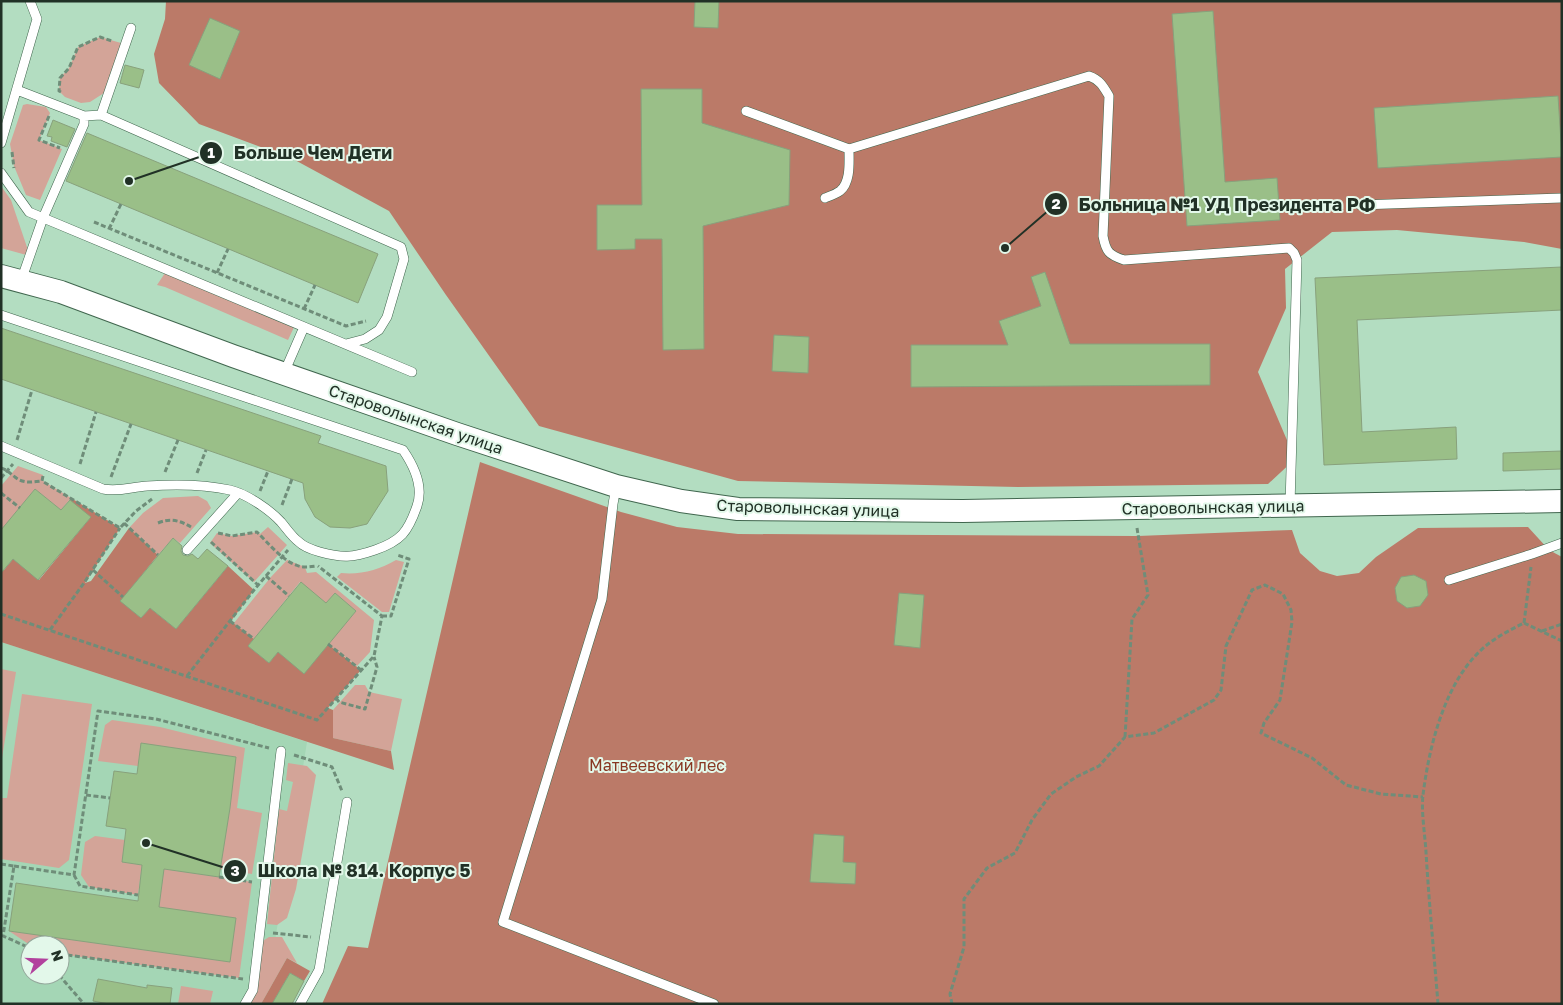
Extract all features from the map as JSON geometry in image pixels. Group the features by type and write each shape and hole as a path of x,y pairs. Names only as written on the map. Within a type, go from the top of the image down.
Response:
{"street":[{"name":"Староволынская улица","path":"11,279 61,292 457,434 616,486 681,501 738,509 963,511 1562,501"}],"lane":[{"path":"6,144 17,90 37,19 30,1"},
{"path":"101,115 131,28"},
{"path":"746,111 849,149 1089,76 1102,83 1109,96 1103,236 1105,246 1112,256 1124,260 1290,248 1298,260 1290,505"},
{"path":"17,90 84,116 101,115 401,247 404,259 388,317 379,330 365,339 346,344"},
{"path":"11,279 43,218 84,124 84,116"},
{"path":"825,198 839,191 846,183 849,149"},
{"path":"1,173 28,212 412,372"},
{"path":"1360,205 1562,198"},
{"path":"1,315 403,450 412,464 418,481 419,500 410,525 399,539 361,555 340,557 313,550 299,542 280,520 256,502 232,490 172,484 114,491 102,489 1,446"},
{"path":"284,373 304,327"},
{"path":"616,486 602,599 503,922 714,1004"},
{"path":"187,550 238,493"},
{"path":"1448,580 1562,543"},
{"path":"245,1004 253,990 281,751"},
{"path":"300,1004 319,970 347,802"}],"path":[{"path":"65,97 59,91 60,78 69,68 78,47 100,37 125,44"},
{"path":"57,106 50,113 39,140 66,150"},
{"path":"6,144 17,174"},
{"path":"110,229 121,204"},
{"path":"92,222 346,326 365,322 370,318"},
{"path":"217,273 228,249"},
{"path":"304,309 315,285"},
{"path":"17,441 32,390"},
{"path":"80,464 96,412"},
{"path":"108,482 114,472 131,424"},
{"path":"165,474 178,440"},
{"path":"196,476 206,450"},
{"path":"1,478 13,464"},
{"path":"1,468 8,470 15,478 24,482 42,481 120,528"},
{"path":"259,494 268,471"},
{"path":"42,481 43,475"},
{"path":"1,493 20,508"},
{"path":"49,630 93,570 124,523 158,494"},
{"path":"158,523 166,520 181,521 193,528 258,585"},
{"path":"952,1004 950,994 964,947 964,899 986,868 1015,853 1032,820 1051,794 1076,777 1099,766 1124,737 1132,619 1148,595 1136,522"},
{"path":"124,523 158,555"},
{"path":"210,543 222,526"},
{"path":"218,533 232,536 257,532 283,556 296,565 305,567 317,566"},
{"path":"187,676 289,547 294,552"},
{"path":"1524,623 1532,554"},
{"path":"313,563 382,616 391,616 408,559 396,555"},
{"path":"93,570 123,597"},
{"path":"266,576 289,596"},
{"path":"1124,737 1154,733 1214,700 1221,690 1226,646 1252,590 1265,585 1283,594 1291,610 1292,622 1280,700 1264,723 1261,733 1312,758 1346,785 1381,794 1423,796"},
{"path":"1,614 317,720 374,656"},
{"path":"336,698 339,702 364,708 376,667 374,656 382,616"},
{"path":"230,621 254,639"},
{"path":"1524,623 1562,641"},
{"path":"1438,1004 1423,796 1432,750 1442,713 1458,678 1479,651 1500,635 1524,623"},
{"path":"1542,631 1562,624"},
{"path":"328,644 361,670"},
{"path":"138,895 80,886 74,875 98,711 156,719 281,751 332,767 347,802"},
{"path":"86,795 110,798"},
{"path":"1,864 74,875"},
{"path":"14,866 3,936 20,944"},
{"path":"219,877 265,883"},
{"path":"260,931 324,938"},
{"path":"70,955 254,980"},
{"path":"68,985 84,1004"}],"shaded area":[{"path":"100,37 121,43 104,93 90,102 81,103 65,97 59,91 60,78 69,68 78,47"},
{"path":"23,105 46,107 50,113 39,140 62,149 40,200 26,195 14,166 10,144"},
{"path":"1,186 11,200 30,256 1,248"},
{"path":"167,270 296,323 288,340 157,285"},
{"path":"18,466 43,475 43,481 71,498 61,510 35,489 3,529 1,528 1,486"},
{"path":"198,496 207,501 211,508 180,543 173,538 158,555 129,528 143,513 163,498"},
{"path":"268,527 287,545 254,582 210,543 217,533 232,536 257,532 260,534"},
{"path":"287,560 305,567 307,573 316,572 374,620 370,652 357,666 328,644 356,611 335,593 326,603 300,582 254,639 234,623"},
{"path":"396,560 404,562 389,612 382,612 337,577 341,573 362,572 383,567"},
{"path":"1,642 307,742 273,953 250,1004 1,1004"},
{"path":"1,669 16,672 1,764"},
{"path":"355,685 365,685 369,692 402,699 391,751 333,738 333,710"},
{"path":"22,694 92,704 69,860 59,868 1,859 1,798 7,798"},
{"path":"112,720 160,727 245,748 237,808 262,813 252,874 220,869 230,808 235,757 142,744 138,766 98,761 105,725"},
{"path":"288,763 307,766 316,775 296,889 287,918 277,925 267,924 279,809 287,811 293,782 286,780"},
{"path":"95,836 125,840 122,862 142,865 138,895 89,887 81,875 85,842"},
{"path":"164,869 252,882 239,978 70,955 70,940 230,962 159,907"},
{"path":"9,931 38,935 20,935 20,938"},
{"path":"269,937 282,937 297,963 287,958 261,1004 245,1004 253,990 258,944"},
{"path":"181,986 213,991 210,1004 178,1004"}],"green space":[{"path":"166,1 1562,1 1562,249 1524,242 1397,230 1332,232 1285,269 1286,308 1258,372 1295,459 1268,484 1018,487 738,481 539,426 389,211 293,159 199,124 159,83 154,54 165,19"},
{"name":"Матвеевский лес","path":"480,462 621,512 677,527 738,534 1138,536 1292,530 1300,553 1320,571 1337,576 1359,573 1376,557 1418,528 1528,527 1549,550 1562,557 1562,1004 322,1004 348,946 368,948"},
{"path":"71,498 120,528 85,583 91,581 129,528 158,555 121,601 141,618 150,608 176,629 228,566 254,590 231,621 254,639 248,646 269,663 278,652 304,673 328,644 361,670 328,708 333,710 333,738 391,751 394,770 1,642 1,568 4,570 13,559 39,580 90,518 70,500"},
{"path":"287,958 310,971 304,981 290,973 272,1004 261,1004"}],"building":[{"path":"695,1 719,1 718,28 694,27"},
{"path":"1213,11 1225,182 1277,178 1280,220 1187,226 1172,14"},
{"path":"210,18 240,31 220,79 189,65"},
{"path":"125,65 144,70 139,88 120,83"},
{"path":"641,89 702,89 702,123 790,150 789,205 703,226 704,349 663,350 662,239 635,239 635,249 597,250 597,205 642,205"},
{"path":"1558,96 1562,157 1378,168 1374,108"},
{"path":"53,120 75,129 67,147 51,141 52,137 47,136"},
{"path":"87,133 378,254 358,303 66,181"},
{"path":"1562,267 1562,310 1357,320 1362,432 1456,427 1457,459 1324,465 1315,278"},
{"path":"1045,272 1070,344 1210,344 1210,385 911,387 911,345 1008,345 999,321 1041,306 1031,277"},
{"path":"1,328 321,436 318,443 386,466 388,491 367,524 350,528 330,527 315,517 305,499 303,483 1,379"},
{"path":"774,335 809,337 808,373 772,371"},
{"path":"1562,451 1562,469 1503,471 1503,453"},
{"path":"35,489 61,510 70,500 91,517 38,580 13,559 1,573 1,530"},
{"path":"173,538 182,546 181,551 183,555 188,556 192,554 198,559 207,549 228,566 176,629 150,608 141,618 120,601"},
{"path":"1414,575 1426,581 1428,595 1420,606 1407,608 1397,601 1395,588 1401,577"},
{"path":"301,582 326,603 335,593 356,611 304,674 278,652 269,663 248,646"},
{"path":"899,593 924,595 920,648 894,645"},
{"path":"141,743 236,757 219,877 164,869 159,907 236,918 230,962 70,940 70,935 38,935 9,931 16,883 138,901 142,865 122,862 126,829 106,826 114,771 137,774"},
{"path":"814,834 844,836 843,862 856,863 855,884 810,882"},
{"path":"290,973 304,981 292,1004 272,1004"},
{"path":"98,979 147,988 147,985 172,988 170,1004 109,1004 93,1001"}],"place":[{"name":"Больше Чем Дети","path":"129,181"},
{"name":"Больница №1 УД Президента РФ","path":"1005,248"},
{"name":"Школа № 814. Корпус 5","path":"146,843"}]}
